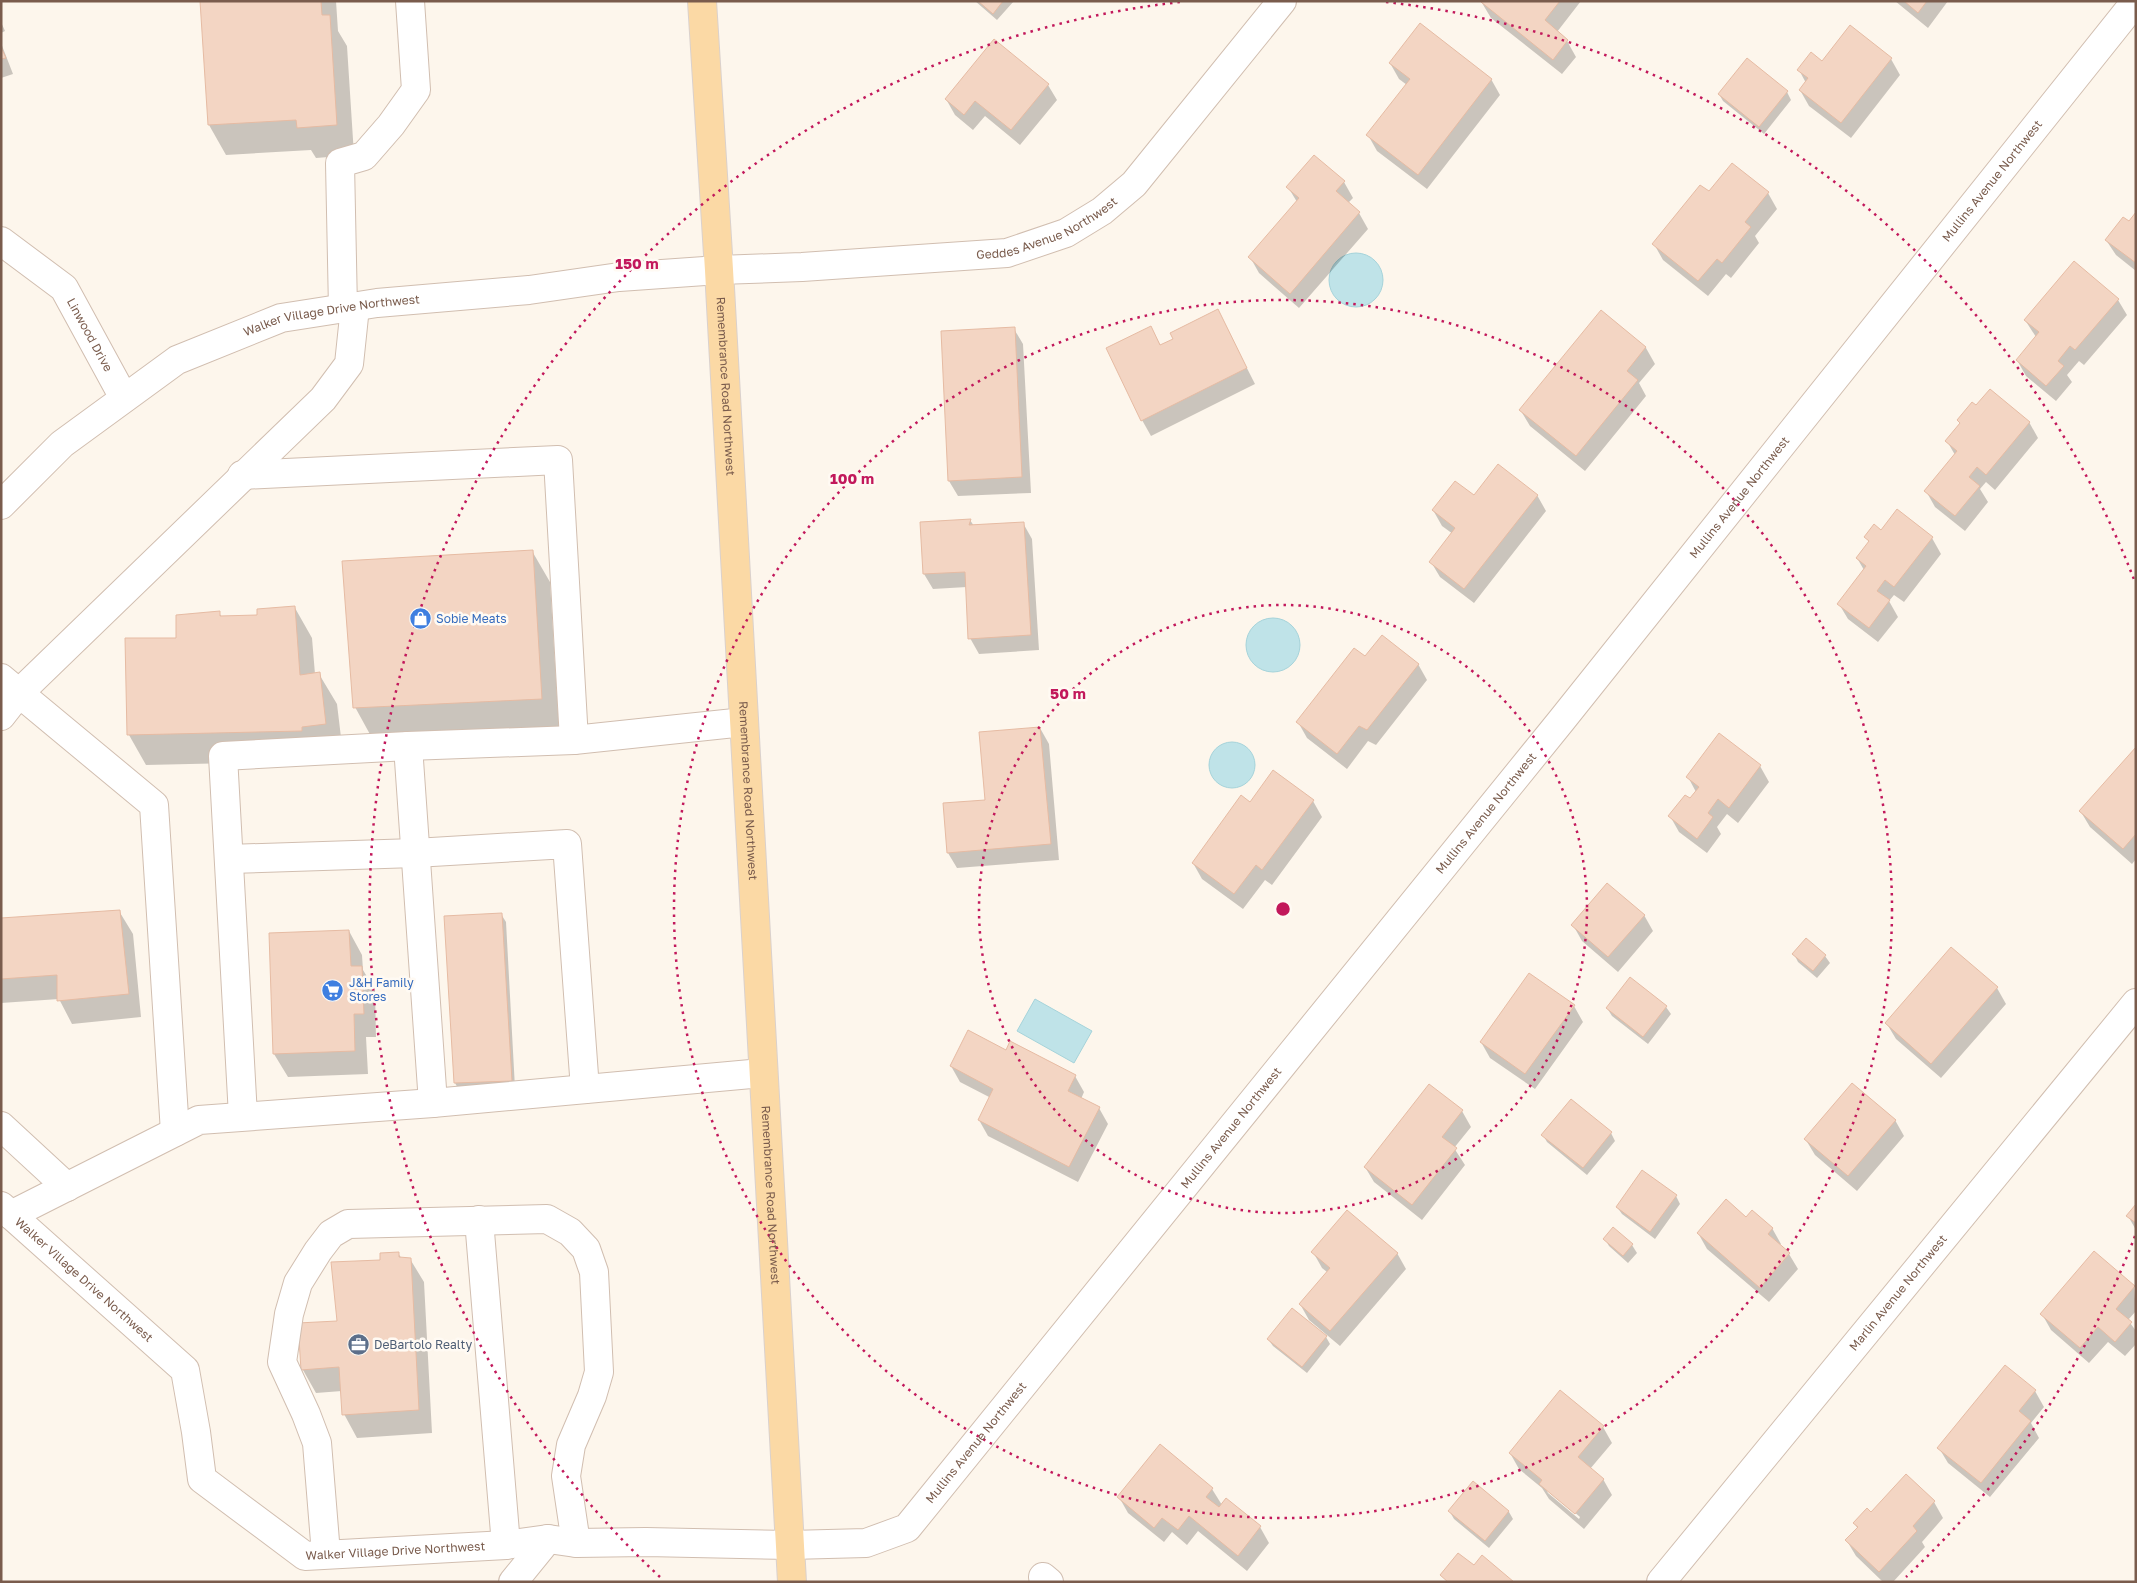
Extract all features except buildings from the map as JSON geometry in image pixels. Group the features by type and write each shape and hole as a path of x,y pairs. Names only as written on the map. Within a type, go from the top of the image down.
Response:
{"main road":[{"name":"Remembrance Road Northwest","path":"702,1 719,270 762,1073 792,1582"}],"street":[{"path":"1,716 10,686 323,399 349,364 349,308 340,163 364,156 391,125 416,90 410,1"},
{"name":"Geddes Avenue Northwest","path":"719,270 802,268 1008,253 1066,233 1102,211 1134,184 1282,1"},
{"name":"Mullins Avenue Northwest","path":"790,1545 866,1543 907,1528 918,1516 1543,744 2136,1"},
{"name":"Linwood Drive","path":"1,241 64,288 124,398"},
{"name":"Walker Village Drive Northwest","path":"1,505 62,444 177,360 281,318 377,303 529,290 619,277 719,270"},
{"path":"242,475 558,460 574,740"},
{"path":"10,686 154,805 175,1132"},
{"path":"243,1116 223,756 408,746 574,740 744,722"},
{"path":"408,746 433,1103"},
{"path":"229,859 415,853 567,844 585,1089"},
{"name":"Marlin Avenue Northwest","path":"1661,1582 2136,1003"},
{"path":"6,1211 67,1187 199,1120 433,1103 762,1073"},
{"path":"1,1126 67,1187"},
{"name":"Walker Village Drive Northwest","path":"6,1211 185,1370 202,1479 306,1556 506,1545 548,1539 576,1543 646,1542 790,1545"},
{"path":"326,1554 317,1443 282,1362 289,1314 298,1283 331,1234 348,1224 547,1219 570,1232 586,1249 594,1272 599,1372 592,1396 572,1446 566,1476 576,1543"},
{"path":"479,1220 506,1545"},
{"path":"513,1582 548,1539"}],"water":[{"path":"1356,253 1366,255 1375,261 1381,270 1383,280 1381,290 1375,299 1366,305 1356,307 1346,305 1337,299 1331,290 1329,280 1331,270 1337,261 1346,255"},
{"path":"1273,618 1283,620 1292,626 1298,635 1300,645 1298,655 1292,664 1283,670 1273,672 1263,670 1254,664 1248,655 1246,645 1248,635 1254,626 1263,620"},
{"path":"1227,742 1237,742 1251,752 1255,765 1251,778 1245,784 1237,788 1227,788 1213,778 1209,770 1209,760 1219,746"},
{"path":"1035,999 1092,1031 1074,1063 1017,1031"}],"place":[{"name":"Sobie Meats","path":"420,619"},
{"name":"J&H Family Stores","path":"333,990"},
{"name":"DeBartolo Realty","path":"358,1345"}]}
